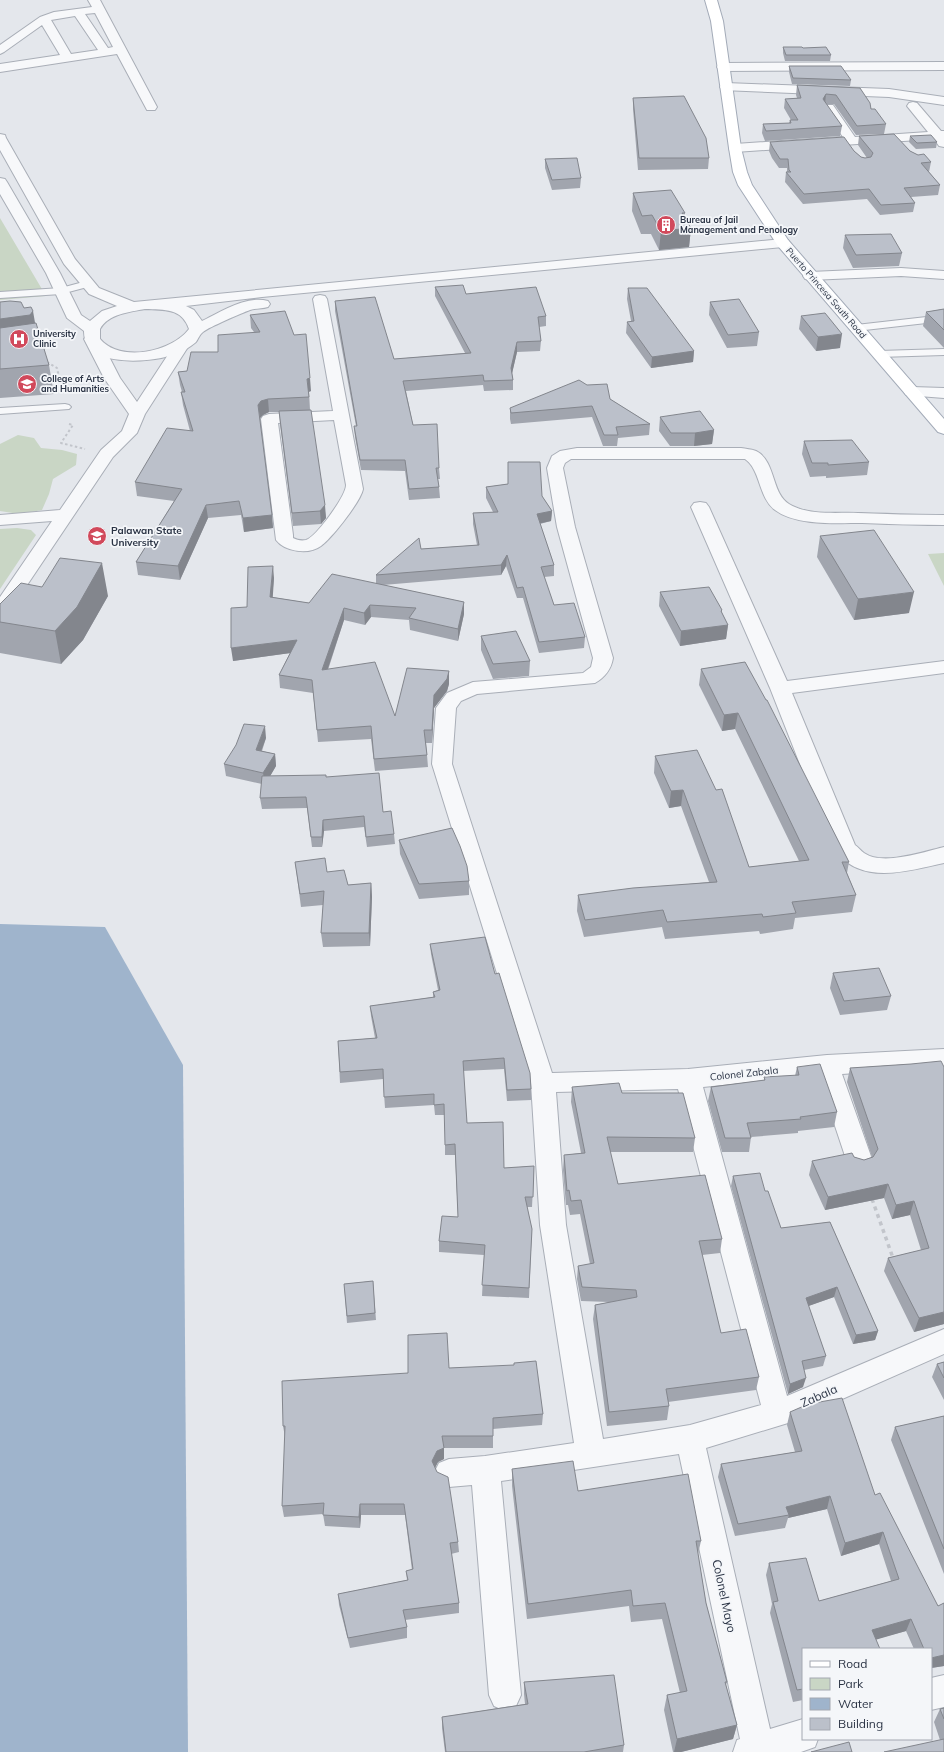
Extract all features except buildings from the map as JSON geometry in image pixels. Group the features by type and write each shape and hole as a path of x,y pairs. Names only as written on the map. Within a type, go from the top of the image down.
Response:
{"main road":[{"name":"Puerto Princesa South Road","path":"711,0 717,21 735,148 740,172 745,185 784,243 810,276 944,429"}],"street":[{"path":"120,50 4,68 0,51 44,19 54,15 78,12 97,4 151,107"},
{"path":"78,12 105,52"},
{"path":"44,19 68,58"},
{"path":"17,38 31,63"},
{"path":"723,67 944,66"},
{"path":"726,87 896,93 944,101"},
{"path":"913,106 942,138"},
{"path":"829,108 851,145"},
{"path":"886,125 906,149"},
{"path":"0,138 69,261 94,291 132,307"},
{"path":"735,148 851,145 896,138 942,138"},
{"path":"0,182 53,273 75,318 92,334 101,348 124,355 138,356 161,354 180,347 194,337 197,329 247,306 497,280 794,255"},
{"path":"92,334 100,320 113,312 132,307 270,292 784,243"},
{"path":"810,276 901,272 944,275"},
{"path":"320,299 342,415 355,490 330,525 314,543 300,546 289,544 285,540 284,535 269,419 342,415"},
{"path":"159,305 178,309 191,316 197,329"},
{"path":"92,334 112,378 137,414"},
{"path":"0,611 107,454 129,433 137,414 180,347"},
{"path":"912,392 944,393"},
{"path":"591,1455 553,1225 543,1083 442,764 446,708 454,696 473,688 588,679 596,674 602,666 603,658 566,527 555,468 558,460 566,455 577,453 750,455 756,459 775,501 782,508 796,513 820,517 944,520"},
{"path":"700,507 780,688 846,850 856,859 867,864 886,866 944,856"},
{"path":"0,520 65,515"},
{"path":"780,688 944,667"},
{"name":"Colonel Zabala","path":"543,1083 688,1079 827,1065 944,1058"},
{"path":"827,1065 860,1162"},
{"path":"688,1079 778,1414"},
{"name":"Zabala","path":"449,1473 486,1470 690,1439 778,1414 944,1341"},
{"name":"Colonel Mayo","path":"690,1439 755,1751"},
{"path":"486,1470 505,1695"},
{"path":"932,1694 944,1691"},
{"path":"755,1751 802,1735"}],"lane":[{"path":"0,295 61,291 87,284"},
{"path":"856,328 944,318"},
{"path":"0,353 42,344"},
{"path":"879,354 944,352"},
{"path":"0,412 65,406"}],"path":[{"path":"42,344 39,357 57,368 65,406"},
{"path":"61,443 73,425"},
{"path":"860,1162 893,1260"}],"green space":[{"path":"0,218 46,296 0,300"},
{"path":"18,435 34,438 41,448 62,450 77,454 76,465 53,479 49,494 42,510 19,514 0,511 0,444"},
{"path":"17,528 31,530 36,535 0,589 0,529"},
{"path":"944,553 944,586 928,554"}],"water":[{"path":"0,924 105,927 183,1065 188,1752 0,1752"}],"place":[{"name":"Bureau of Jail Management and Penology","path":"666,225"},
{"name":"University Clinic","path":"19,339"},
{"name":"College of Arts and Humanities","path":"27,384"},
{"name":"Palawan State University","path":"97,536"}]}
